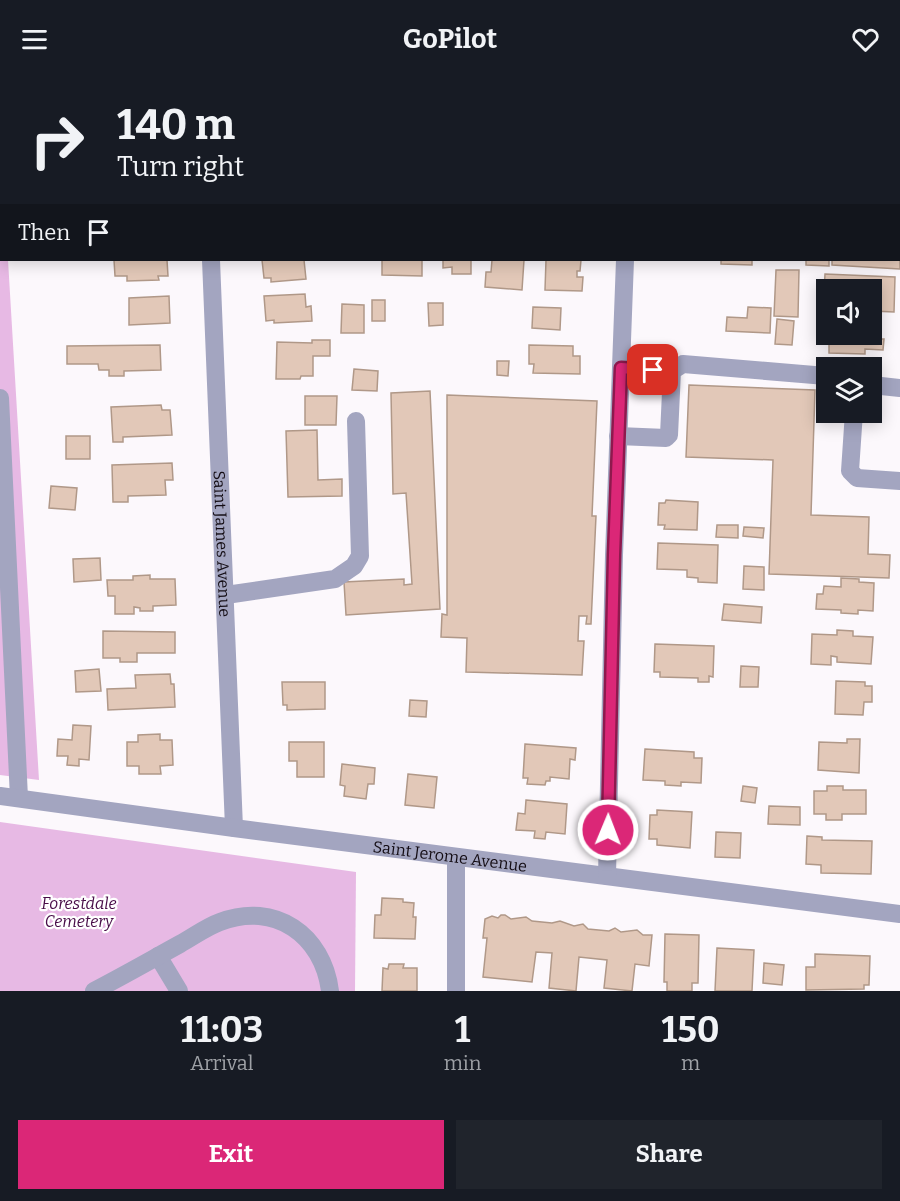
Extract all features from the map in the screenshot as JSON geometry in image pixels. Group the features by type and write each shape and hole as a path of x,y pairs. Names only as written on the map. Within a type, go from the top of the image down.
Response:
{"street":[{"name":"Saint James Avenue","path":"211,261 234,828"},
{"path":"607,876 618,436 625,261"},
{"path":"621,368 672,371 683,364 816,375"},
{"path":"618,436 666,438 669,435 672,371"},
{"path":"882,386 900,388"},
{"path":"0,398 19,798"},
{"path":"226,595 336,579 354,566 360,556 356,421"},
{"path":"853,423 850,471 852,475 857,478 900,481"},
{"name":"Saint Jerome Avenue","path":"0,796 900,914"},
{"path":"456,857 456,991"},
{"path":"94,991 220,922 246,916 287,922 307,937 320,954 329,978 330,991"},
{"path":"158,956 179,991"}],"green space":[{"path":"0,261 8,261 39,780 0,775"},
{"name":"Forestdale Cemetery","path":"0,822 356,872 355,991 0,991"}],"building":[{"path":"114,261 167,261 168,276 158,276 159,280 127,281 127,276 115,276"},
{"path":"262,261 304,261 306,279 271,282 271,278 264,278"},
{"path":"382,261 422,261 422,276 382,275"},
{"path":"443,261 471,261 471,274 452,274 452,267 443,268"},
{"path":"492,261 524,261 522,290 485,287 486,272 491,272"},
{"path":"546,261 581,261 577,277 583,277 582,291 545,290"},
{"path":"721,261 752,261 752,265 721,264"},
{"path":"806,261 829,261 829,266 806,265"},
{"path":"832,261 900,261 900,269 832,265"},
{"path":"776,270 799,270 798,317 774,316"},
{"path":"825,274 895,277 894,312 882,311 882,279 825,279"},
{"path":"305,294 306,307 311,306 312,321 274,323 274,320 266,321 264,296"},
{"path":"169,296 170,323 129,325 129,298"},
{"path":"372,300 385,300 385,321 372,321"},
{"path":"428,303 443,303 443,325 429,326"},
{"path":"342,304 364,305 364,333 341,333"},
{"path":"533,307 561,308 560,330 532,328"},
{"path":"748,307 771,308 770,333 726,331 727,317 747,318"},
{"path":"777,319 794,321 792,345 775,344"},
{"path":"882,339 884,339 883,350 865,349 865,354 829,353 829,345 882,345"},
{"path":"312,340 330,340 330,356 313,356 313,376 301,376 300,379 276,379 277,342 312,343"},
{"path":"160,345 161,370 124,371 124,376 109,376 109,370 99,370 98,364 67,364 67,346"},
{"path":"529,345 573,346 573,356 580,356 580,374 533,373 534,364 529,364"},
{"path":"497,361 509,361 508,376 497,375"},
{"path":"354,369 378,371 377,391 352,390"},
{"path":"689,385 815,390 811,515 869,517 868,554 890,555 889,578 769,574 773,460 686,457"},
{"path":"430,391 440,609 346,615 344,582 404,579 404,585 412,584 406,493 393,494 391,393"},
{"path":"447,395 597,401 592,516 596,516 591,624 586,624 587,616 579,616 578,641 584,641 582,675 466,672 467,638 441,637 442,614 447,615"},
{"path":"305,396 337,396 336,425 305,425"},
{"path":"161,405 162,410 170,410 172,435 123,437 123,442 113,442 111,407"},
{"path":"317,430 318,480 342,479 342,496 288,497 286,431"},
{"path":"66,436 90,436 90,459 66,459"},
{"path":"172,463 173,480 165,480 166,495 128,496 128,502 113,502 112,465"},
{"path":"51,486 77,488 75,510 49,508"},
{"path":"666,500 698,502 697,530 664,529 665,525 658,525 659,503 665,503"},
{"path":"717,525 738,525 738,538 716,537"},
{"path":"744,527 764,528 763,538 743,536"},
{"path":"658,543 718,545 717,583 698,582 698,578 687,577 687,570 657,569"},
{"path":"100,558 101,580 74,582 73,559"},
{"path":"744,566 764,567 764,590 743,589"},
{"path":"150,575 150,579 175,579 176,605 153,606 153,611 140,611 140,608 134,607 134,614 115,614 115,596 108,596 107,580 133,580 133,576"},
{"path":"841,578 874,583 873,611 858,610 858,614 841,613 841,610 816,609 817,594 823,594 824,586 841,587"},
{"path":"724,604 762,607 761,623 722,620"},
{"path":"837,630 853,631 853,636 873,637 871,664 837,662 837,657 831,656 831,665 811,664 812,634 837,635"},
{"path":"103,631 175,632 175,653 137,653 137,662 120,662 120,658 103,658"},
{"path":"655,644 714,646 713,677 709,676 709,682 698,682 698,678 660,677 660,672 654,672"},
{"path":"741,666 759,667 758,687 740,687"},
{"path":"99,669 101,691 76,692 75,671"},
{"path":"170,674 171,684 174,684 175,707 108,710 107,689 136,688 135,675"},
{"path":"836,681 865,682 865,686 872,686 872,702 864,702 863,715 835,714"},
{"path":"282,682 325,682 325,709 287,710 287,705 283,705"},
{"path":"410,700 427,701 426,717 409,716"},
{"path":"73,725 91,726 89,760 79,759 79,766 67,765 68,756 57,756 58,739 72,740"},
{"path":"160,734 160,740 172,740 173,765 160,766 161,774 139,774 139,766 127,766 127,742 138,742 138,735"},
{"path":"847,739 860,739 859,773 818,770 819,742 847,743"},
{"path":"289,742 324,742 324,777 297,777 297,761 289,761"},
{"path":"525,744 576,748 575,760 570,759 569,779 550,777 550,781 546,781 545,785 527,784 528,778 523,778"},
{"path":"645,749 694,752 694,758 702,758 701,783 681,782 681,786 665,785 665,781 643,780"},
{"path":"342,764 375,768 374,784 368,784 366,799 344,796 345,786 340,785"},
{"path":"408,774 437,777 434,808 405,805"},
{"path":"743,786 757,788 755,803 741,801"},
{"path":"827,786 843,786 843,790 866,790 866,814 842,814 842,820 826,820 826,814 814,814 814,791 827,791"},
{"path":"526,800 567,804 565,834 546,832 545,839 534,838 535,831 516,830 518,813 525,814"},
{"path":"769,806 800,807 800,825 768,824"},
{"path":"657,810 692,812 690,848 657,845 657,839 649,839 650,815 657,815"},
{"path":"716,832 741,833 740,858 715,857"},
{"path":"807,836 822,837 822,840 872,841 871,874 821,873 821,865 806,864"},
{"path":"382,898 403,899 403,902 414,903 415,939 374,938 375,915 381,915"},
{"path":"501,915 511,919 526,917 532,921 552,923 560,921 574,926 583,924 588,929 609,931 615,928 621,932 637,930 643,935 652,935 649,966 635,964 632,991 604,988 607,960 579,957 576,991 549,988 552,953 536,952 532,982 483,977 487,938 483,938 485,919 492,916 498,918"},
{"path":"665,934 699,935 698,983 692,983 692,991 667,991 667,982 664,982"},
{"path":"717,948 754,950 752,991 715,991"},
{"path":"815,954 870,956 869,985 864,985 864,989 806,990 806,967 815,967"},
{"path":"764,963 784,965 782,985 763,983"},
{"path":"389,964 404,964 403,968 417,968 417,991 382,991 383,968 388,969"}],"route":[{"path":"608,830 621,368 653,370"}]}
